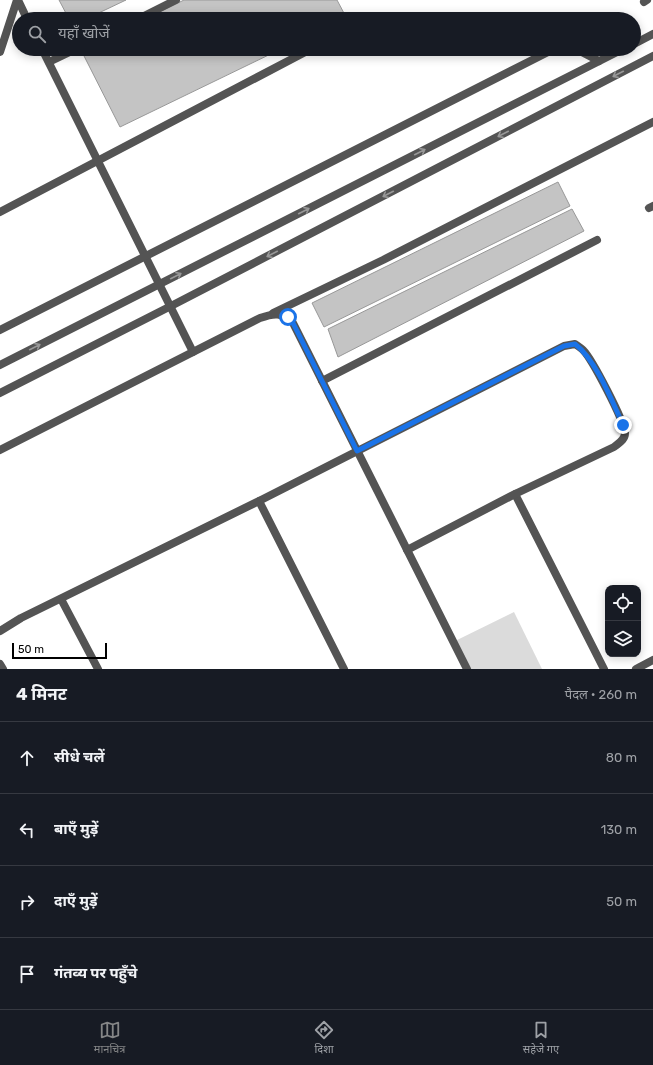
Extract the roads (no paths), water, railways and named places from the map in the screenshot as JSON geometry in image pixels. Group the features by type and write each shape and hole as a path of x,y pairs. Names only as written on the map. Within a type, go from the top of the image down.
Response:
{"street":[{"path":"17,0 23,12"},
{"path":"13,12 17,0"},
{"path":"152,12 176,0"},
{"path":"0,52 12,15"},
{"path":"641,40 653,34"},
{"path":"46,56 193,352"},
{"path":"49,62 61,56"},
{"path":"0,212 298,56"},
{"path":"0,330 540,56"},
{"path":"589,56 599,61"},
{"path":"0,365 609,56"},
{"path":"0,393 653,56"},
{"path":"0,450 193,352 384,260 653,122"},
{"path":"322,381 597,240"},
{"path":"273,313 288,317 293,323 467,669"},
{"path":"0,631 21,618 259,501 558,349 575,344 584,350 604,384 623,425 625,433 623,440 614,447 515,494 407,550"},
{"path":"515,494 604,669"},
{"path":"259,501 344,669"},
{"path":"61,599 98,669"},
{"path":"636,669 653,660"},
{"path":"0,664 3,669"}]}
